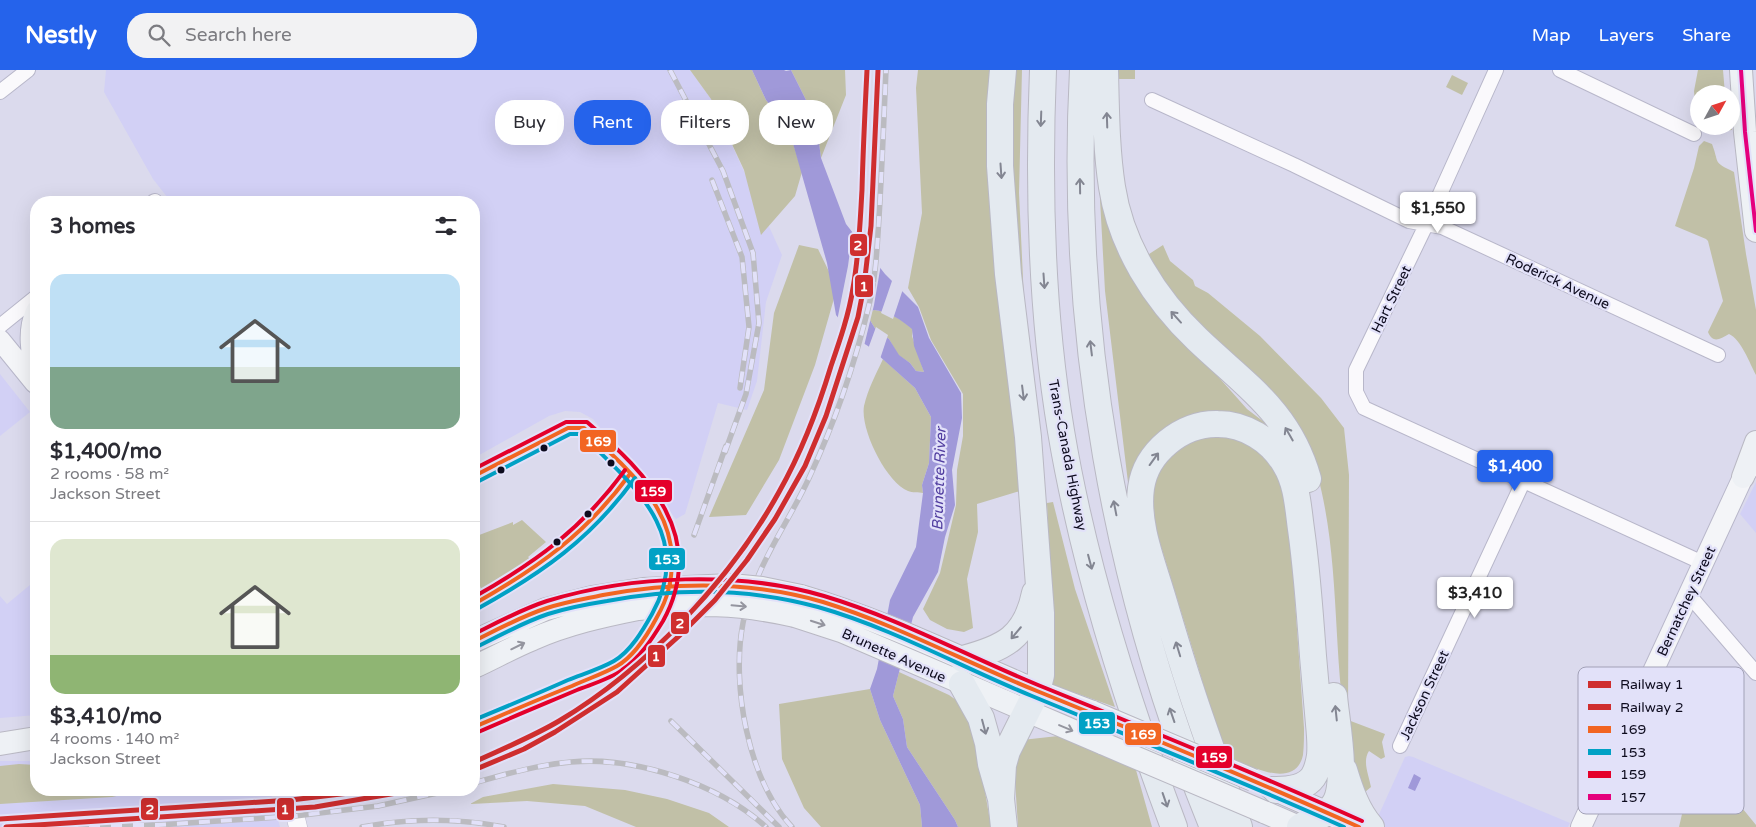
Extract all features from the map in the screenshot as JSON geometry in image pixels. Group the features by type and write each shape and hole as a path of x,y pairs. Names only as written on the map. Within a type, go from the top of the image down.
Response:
{"highway":[{"path":"1000,799 1006,752 1032,701 1040,675 1041,661 1041,613 1028,437 1008,274 1000,166 1000,104 1003,70"},
{"name":"Trans-Canada Highway","path":"1043,70 1040,193 1042,257 1054,382 1063,440 1086,550 1106,621 1135,715 1174,827"},
{"path":"1083,70 1080,136 1081,239 1086,311 1105,455 1119,528 1137,602 1161,683 1212,827"},
{"path":"1105,70 1108,155 1112,188 1118,214 1128,241 1160,298 1176,317 1197,339 1260,396 1271,409 1292,440 1307,474 1317,517 1341,775 1337,800 1330,809 1300,827"},
{"path":"1240,827 1190,688 1144,535 1140,504 1141,487 1146,470 1153,459 1185,430 1199,426 1231,424 1260,437 1286,464 1296,489 1305,558 1320,756 1317,768 1311,779 1296,788 1264,794"},
{"path":"963,658 990,652 1015,636 1031,611 1038,572"},
{"path":"962,684 981,718 1000,799 1004,827"},
{"path":"1341,761 1354,800 1371,827"}],"main road":[{"path":"1741,70 1745,132 1756,231"},
{"path":"0,340 30,378"},
{"path":"1749,472 1756,442"},
{"name":"Bernatchey Street","path":"1655,667 1703,563 1756,458"},
{"name":"Brunette Avenue","path":"480,638 527,616 555,606 592,597 641,599 731,585 762,588 798,606 844,621 932,644 963,658 1104,744 1325,812 1359,827"},
{"name":"Brunette Avenue","path":"480,664 543,635 641,599"},
{"name":"Brunette Avenue","path":"844,621 926,669 962,684 1032,701 1092,712 1264,794 1300,827"},
{"path":"0,744 30,739"},
{"path":"0,753 30,753"},
{"name":"Bernatchey Street","path":"1581,827 1587,814"}],"street":[{"path":"0,92 28,70"},
{"name":"Hart Street","path":"1496,70 1426,225 1356,370 1356,392 1364,408 1524,480"},
{"path":"1560,70 1690,132"},
{"name":"Roderick Avenue","path":"1152,100 1294,165 1409,221 1442,227 1718,355"},
{"path":"0,326 30,302"},
{"path":"1524,480 1703,563"},
{"name":"Jackson Street","path":"1400,746 1524,480"},
{"path":"1688,595 1756,674"},
{"path":"290,796 298,827"}],"shaded area":[{"path":"106,70 690,70 711,100 661,100 661,145 732,145 782,255 766,302 757,381 747,410 718,403 685,514 676,519 593,419 580,412 565,411 549,416 480,455 480,196 166,196 153,179 104,92"},
{"path":"0,374 30,412 0,436"},
{"path":"1756,482 1756,533 1740,514"},
{"path":"30,585 30,716 0,718 0,596 7,604"},
{"path":"1409,756 1570,823 1568,827 1383,827 1376,821 1405,757"},
{"path":"0,761 30,761 30,796 272,796 280,827 0,827"}],"green space":[{"path":"690,70 752,70 766,100 759,100 759,145 794,145 802,172 795,196 761,235 744,170 732,145 749,145 749,100 711,99"},
{"path":"791,70 845,70 846,95 833,128 833,100 806,100"},
{"path":"918,70 992,70 1010,385 1020,491 977,504 978,532 967,579 973,628 964,632 947,629 930,620 923,609 940,573 956,505 957,470 963,436 963,394 931,340 919,307 908,288 922,213 916,88"},
{"path":"1010,70 1022,70 1019,193 1024,300 1007,152"},
{"path":"1117,70 1135,70 1135,79 1117,79"},
{"path":"1698,70 1723,70 1724,85 1695,85"},
{"path":"1452,75 1468,83 1462,95 1446,87"},
{"path":"1704,141 1712,144 1719,164 1734,172 1756,310 1756,375 1741,346 1733,337 1729,334 1720,339 1714,339 1708,332 1723,301 1708,241 1675,226 1694,168 1699,146"},
{"path":"819,145 826,145 821,158"},
{"path":"1106,198 1165,317 1247,409 1264,422 1272,434 1211,414 1130,499 1105,291 1100,199"},
{"path":"799,245 818,249 837,288 815,365 779,460 746,515 709,517 764,390 774,313"},
{"path":"1163,245 1170,261 1193,280 1195,286 1208,293 1260,336 1321,398 1344,428 1349,475 1348,720 1385,734 1382,742 1385,757 1381,759 1369,751 1367,755 1366,764 1371,787 1365,792 1351,758 1344,718 1330,542 1325,507 1317,473 1192,321 1146,256"},
{"path":"874,310 895,317 913,329 912,336 924,372 916,371 910,363 898,355 889,339 876,330 868,317 870,312"},
{"path":"883,359 915,388 931,417 929,463 922,485 923,493 908,491 891,477 876,454 866,428 864,406"},
{"path":"1201,435 1237,436 1266,456 1281,480 1291,544 1304,728 1303,755 1298,766 1290,772 1280,774 1256,769 1225,755 1156,530 1154,491 1159,471 1169,456"},
{"path":"1053,502 1075,589 1115,707 1050,684 1047,503"},
{"path":"522,520 546,542 528,557 530,559 509,576 482,592 480,586 480,535 513,522 513,525"},
{"path":"899,672 949,695 963,705 975,732 991,827 958,827 907,747 903,719 893,696"},
{"path":"870,689 880,720 920,805 922,827 821,827 804,808 782,759 779,704"},
{"path":"1058,736 1106,754 1136,770 1152,827 1018,827 1014,765 1022,740"},
{"path":"30,765 30,796 117,796 0,804 0,766"},
{"path":"553,784 625,790 667,799 709,813 729,827 636,827 585,806 527,801 470,804 483,797"},
{"path":"1744,810 1756,825 1756,827 1679,827 1682,814 1744,814"}],"water":[{"path":"752,70 791,70 806,100 766,100"},
{"name":"Brunette River","path":"793,145 819,145 821,158 846,224 885,274 918,307 929,338 961,393 962,418 952,470 955,505 945,537 938,572 913,617 893,696 903,719 907,747 958,827 922,827 920,805 880,720 870,689 877,669 890,600 916,547 923,493 922,485 929,463 931,417 915,388 868,346 853,337 836,315 827,263","holes":["874,310 884,312 904,322 912,329 914,346 924,372 916,371 910,363 899,355 889,339 876,330 868,317 870,312"]},
{"path":"1414,774 1421,778 1415,791 1408,788"}],"pier":[{"path":"853,228 881,264 864,346 851,339 837,321 848,266"},
{"path":"893,278 903,289 893,319 881,313"},
{"path":"876,327 888,335 880,359 868,349"}],"railway":[{"path":"670,70 723,171 753,253 759,323 746,394 725,452"},
{"path":"792,827 777,807 764,784 746,731 739,674 743,623 759,574 803,490 827,437 850,374 868,309 877,252 886,70"},
{"path":"712,180 742,257 749,327 740,388"},
{"path":"694,535 726,446"},
{"path":"671,721 779,827"},
{"path":"480,781 558,763 596,761 622,764 675,776 701,786 725,798 766,827"},
{"path":"23,825 158,825 295,816 378,806 424,796"},
{"path":"362,827 433,820 469,822 504,827"}],"rail line":[{"name":"2","path":"480,759 528,738 559,721 623,676 654,649 711,590 759,525 779,492 795,462 815,414 841,337 851,298 857,263 860,227 867,70"},
{"name":"1","path":"480,767 524,749 555,732 617,692 679,636 715,600 747,560 775,519 805,466 826,416 858,317 864,286 871,226 878,70"},
{"name":"2","path":"0,819 291,800 324,796"},
{"name":"1","path":"6,827 315,807 379,796"}],"transit line":[{"name":"157","path":"1741,70 1745,132 1756,231"},
{"name":"159","path":"480,466 566,422 587,422 631,463 650,486 665,510 675,535 679,562 675,590 663,621 645,648 634,660 606,679 480,731"},
{"name":"169","path":"480,473 568,428 584,428 628,471 654,502 663,520 669,539 672,559 669,589 664,603 649,630 630,657 601,674 480,724"},
{"name":"153","path":"480,480 570,434 581,434 638,493 652,513 663,536 667,560 664,586 652,614 645,627 626,652 603,666 480,717"},
{"name":"159","path":"480,594 538,557 575,527 609,491 625,470"},
{"name":"169","path":"480,601 519,577 560,548 596,515 630,474"},
{"name":"153","path":"480,607 523,582 564,553 601,519 635,478"},
{"name":"159","path":"480,631 547,601 580,592 650,581 721,580 791,588 824,596 879,615 1011,674 1241,768 1362,821"},
{"name":"169","path":"480,638 547,608 630,591 685,586 713,586 741,587 796,595 823,602 878,622 1010,680 1359,827"},
{"name":"153","path":"480,646 548,614 585,605 633,597 686,592 713,592 766,596 792,601 818,607 873,626 926,648 1005,685 1344,827"}]}
